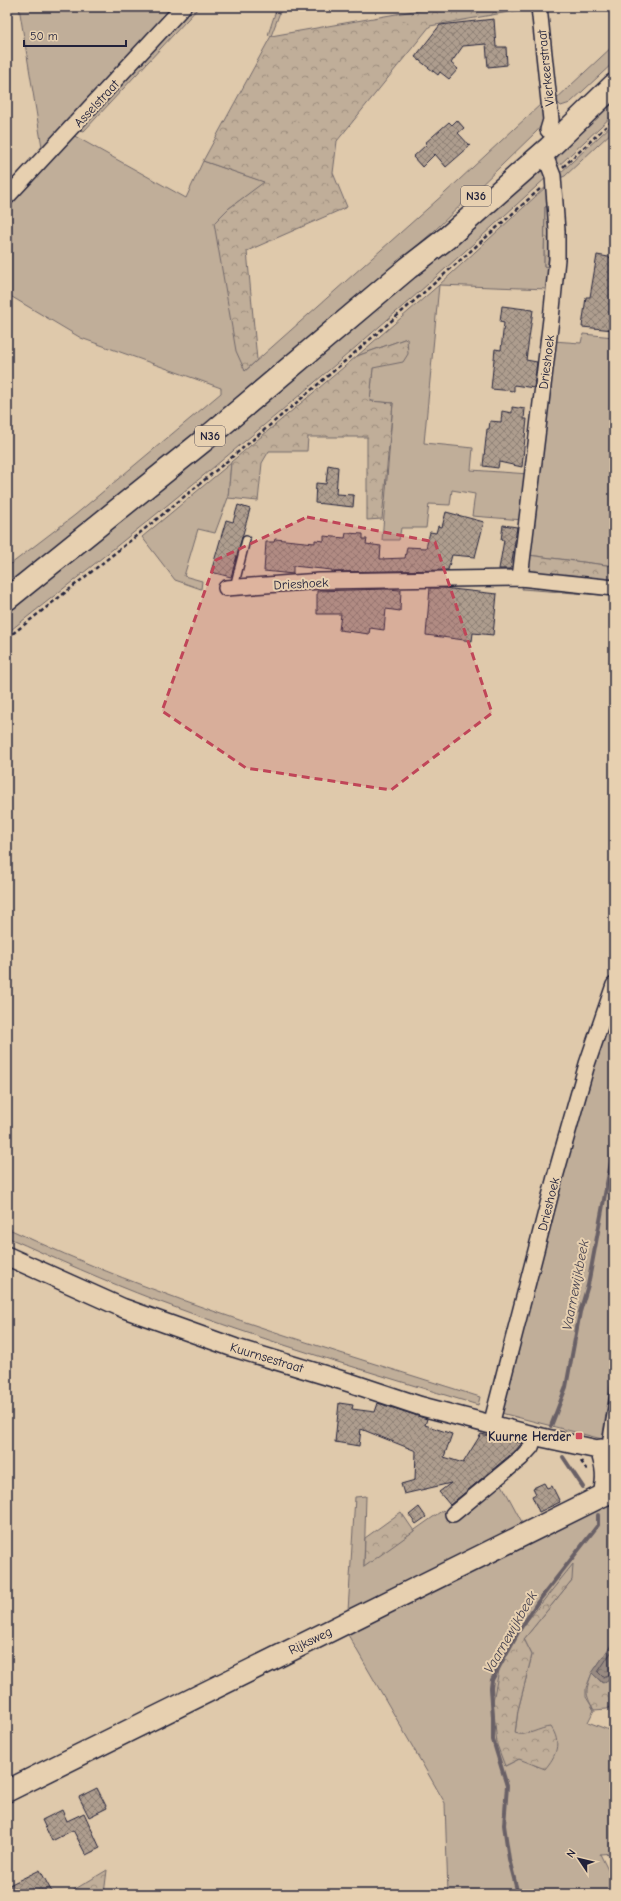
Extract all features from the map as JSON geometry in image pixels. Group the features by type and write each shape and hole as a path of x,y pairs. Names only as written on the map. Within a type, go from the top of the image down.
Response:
{"main road":[{"name":"N36","path":"549,139 614,68"},
{"name":"N36","path":"7,599 204,441 408,268 474,199 614,85"},
{"path":"607,1451 609,1493"},
{"name":"Rijksweg","path":"7,1791 609,1493"}],"street":[{"name":"Asselstraat","path":"7,197 184,7"},
{"name":"Vierkeerstraat","path":"539,7 551,120 549,139"},
{"name":"Drieshoek","path":"520,578 557,259 557,231 553,176 546,158 549,139"},
{"name":"Drieshoek","path":"230,587 320,581 520,578 614,588"},
{"name":"Drieshoek","path":"492,1425 557,1169 587,1064 614,985"},
{"name":"Kuurnsestraat","path":"7,1256 123,1308 235,1348 351,1383 420,1406 535,1436 607,1451"},
{"path":"453,1514 521,1458 531,1447 535,1436"}],"lane":[{"path":"230,587 246,540"},
{"path":"607,1451 614,1396"}],"path":[{"path":"7,638 249,442 410,306 614,119"}],"highlighted area":[{"path":"307,517 435,542 492,713 391,790 246,768 162,711 216,560"}],"green space":[{"path":"19,7 177,7 43,153"},
{"path":"188,7 199,7 84,131 75,129"},
{"path":"277,7 282,7 271,36 268,35"},
{"path":"436,7 531,8 430,26 337,141 333,173 347,207 247,251 257,360 245,371 236,351 214,223 228,209 264,182 203,161 271,36"},
{"path":"614,45 614,62 570,103 561,106 555,100"},
{"path":"614,91 614,114 555,169 558,150"},
{"path":"541,104 544,122 537,131 433,232 247,392 7,586 7,567 75,515 221,393 221,388 81,338 7,294 7,202 71,134 186,198 203,161 265,182 228,209 245,371 445,193"},
{"path":"614,123 614,130 565,176 560,178 559,174"},
{"path":"538,169 548,176 416,295 214,467 7,633 7,609"},
{"path":"548,185 551,206 545,207 544,266 548,267 548,289 439,285"},
{"path":"551,206 548,267 544,266 545,207"},
{"path":"439,285 424,443 473,448 471,470 529,474 523,520 472,516 475,494 452,490 450,505 429,504 426,528 401,528 399,540 382,540 393,403 370,401 373,367 403,361 407,338 357,356"},
{"path":"583,334 614,337 614,566 528,555 553,341 581,343"},
{"path":"407,338 408,354 403,362 373,368 370,401 393,403 382,519 367,520 367,437 308,437 307,451 269,451 262,463 258,501 228,498 231,462 357,356"},
{"path":"231,463 228,498 215,533 198,529 184,576 202,581 201,589 175,580 142,537"},
{"path":"528,555 614,566 614,596 522,589"},
{"path":"614,997 614,1363 602,1439 501,1413 563,1162"},
{"path":"7,1228 64,1254 181,1300 300,1340 480,1397 478,1405 275,1342 155,1300 99,1278 7,1237"},
{"path":"501,1483 523,1524 348,1611 355,1497 366,1496 364,1566 443,1510 451,1521"},
{"path":"614,1502 614,1641 592,1673 586,1688 586,1697 594,1710 588,1722 614,1732 614,1853 600,1854 614,1882 614,1894 448,1894 445,1803 347,1633","holes":["572,1580 524,1639 532,1655 518,1710 515,1734 520,1735 531,1732 538,1767 528,1761 519,1759 505,1766 511,1641"]},
{"path":"401,1512 414,1531 364,1567 365,1538"},
{"path":"573,1564 572,1580 524,1639 532,1655 518,1710 515,1733 524,1734 551,1727 557,1744 555,1754 545,1769 519,1759 505,1766 497,1745 493,1701 500,1665 511,1641"},
{"path":"592,1673 602,1683 614,1676 614,1705 607,1709 594,1710 587,1695 587,1688"},
{"path":"107,1870 104,1894 67,1894"}],"water":[{"path":"614,1641 614,1676 603,1683 592,1673"}],"building":[{"path":"494,19 496,47 506,47 507,65 488,67 486,44 463,46 451,63 458,69 449,79 440,72 438,75 415,57 440,25"},
{"path":"457,120 464,128 458,133 470,146 446,167 435,154 422,167 413,157 427,144 425,143 449,122 452,125"},
{"path":"597,255 614,258 614,330 582,327 586,297 590,297"},
{"path":"502,306 533,310 526,360 537,362 534,388 514,385 514,391 491,389 495,349 501,350 504,323 500,322"},
{"path":"512,407 525,409 524,419 527,419 522,467 499,462 498,468 483,466 487,429 489,429 490,421 501,422 502,411 512,413"},
{"path":"328,465 338,467 336,494 354,495 353,507 315,503 316,483 326,484"},
{"path":"238,505 250,509 231,577 211,572 226,520 233,522"},
{"path":"446,512 484,522 475,557 452,555 448,570 332,572 332,570 293,566 293,574 264,571 266,542 274,542 275,539 315,543 315,540 324,541 324,536 345,538 346,533 363,534 363,539 367,539 366,544 381,546 380,559 405,558 407,547 426,548 430,532 436,533 438,526 442,527"},
{"path":"503,525 517,527 511,569 499,569 504,540 501,540"},
{"path":"430,588 497,594 493,635 473,633 472,641 426,635"},
{"path":"401,590 400,611 386,609 384,630 370,628 369,634 339,630 341,614 317,614 317,591"},
{"path":"339,1403 353,1405 352,1409 375,1412 378,1403 427,1419 425,1425 452,1434 444,1457 463,1463 481,1434 522,1443 515,1451 450,1505 439,1492 451,1483 404,1494 401,1484 415,1480 416,1451 361,1429 359,1446 335,1442"},
{"path":"544,1483 547,1488 552,1486 560,1502 539,1512 532,1496 536,1494 533,1488"},
{"path":"419,1507 426,1517 416,1524 409,1515"},
{"path":"97,1788 107,1808 89,1817 79,1797"},
{"path":"62,1810 67,1821 84,1813 100,1848 86,1855 73,1830 52,1841 42,1820"},
{"path":"40,1870 53,1894 7,1894 7,1886"}],"waterway":[{"name":"Vaarnewijkbeek","path":"551,1426 566,1387 580,1312 588,1285 614,1146"},
{"name":"Vaarnewijkbeek","path":"563,1457 583,1487"},
{"name":"Vaarnewijkbeek","path":"518,1894 509,1859 504,1825 507,1786 493,1740 492,1680 517,1634 537,1603 598,1525 598,1515"}],"place":[{"name":"Kuurne Herder","path":"579,1436"}]}
